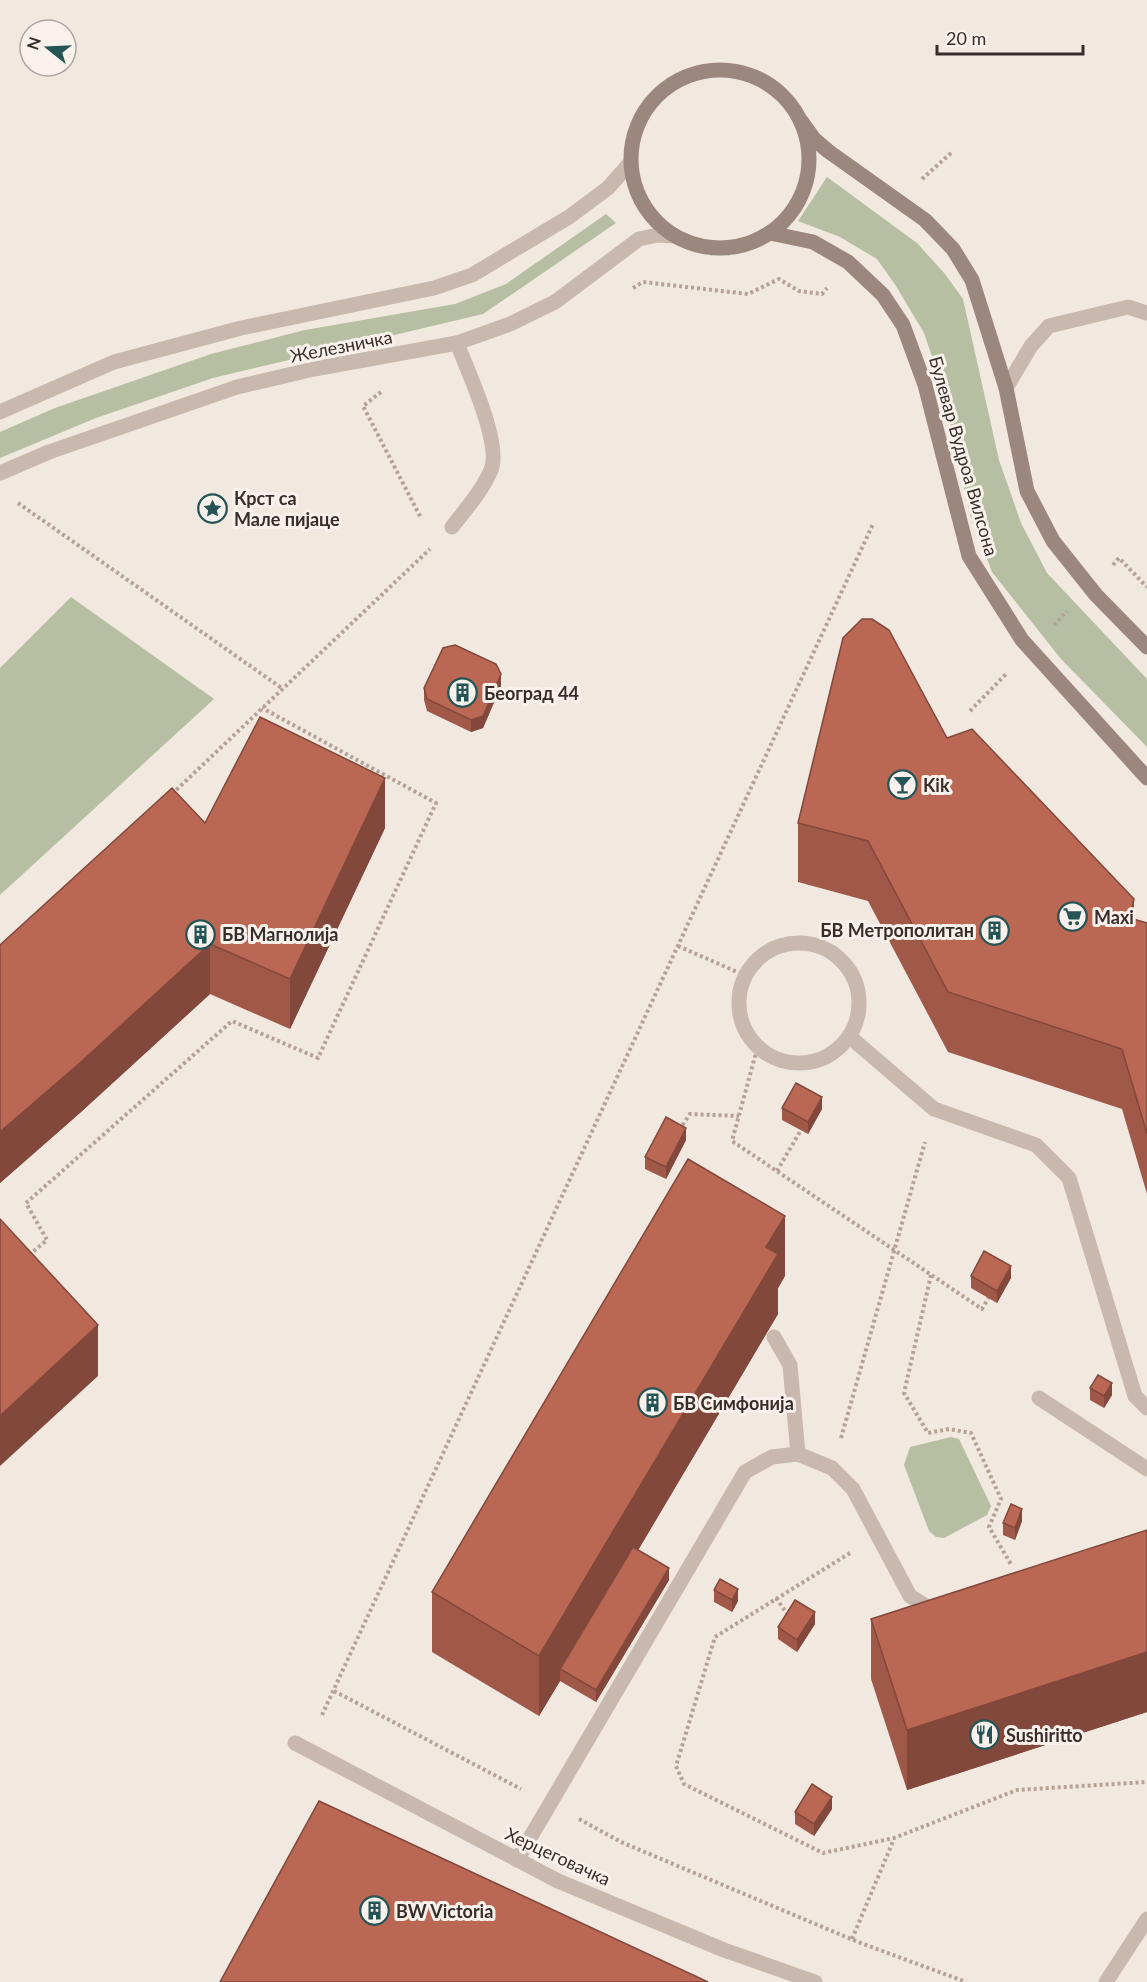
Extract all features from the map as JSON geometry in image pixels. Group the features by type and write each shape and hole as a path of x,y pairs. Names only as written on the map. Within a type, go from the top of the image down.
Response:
{"main road":[{"path":"801,121 809,159 805,187 788,217 770,233 741,246 710,248 674,236 658,224 639,197 630,163 633,137 649,104 672,82 710,69 728,69 751,75 770,84 789,101 814,139 925,220 953,249 972,280 1006,388 1027,491 1053,541 1096,595 1147,647"},
{"name":"Булевар Вудроа Вилсона","path":"770,233 813,243 848,262 883,295 903,325 925,385 969,556 1022,640 1147,778"}],"street":[{"name":"Железничка","path":"0,412 114,362 274,321 434,288 472,275 569,217 608,188 630,163"},
{"name":"Железничка","path":"0,473 49,452 237,387 314,369 457,343 510,324 555,302 639,240 658,235 674,236"},
{"path":"1006,388 1031,346 1049,326 1128,307 1147,313"},
{"path":"452,527 473,501 492,468 489,423 457,343"},
{"path":"798,942 829,950 852,974 860,1006 850,1037 823,1059 788,1064 757,1049 738,1015 744,975 766,951 798,942"},
{"path":"850,1037 934,1109 1036,1145 1069,1178 1135,1396 1147,1408"},
{"path":"774,1337 790,1365 798,1454"},
{"path":"1039,1398 1147,1469"},
{"path":"517,1860 745,1472 772,1457 798,1454 832,1468 853,1490 910,1596 945,1618 955,1617"},
{"name":"Херцеговачка","path":"295,1743 558,1881 724,1950 815,1982"},
{"path":"1106,1982 1147,1919"}],"path":[{"path":"624,294 643,282 748,294"},
{"path":"401,354 402,376 363,406 435,544"},
{"path":"10,497 283,689"},
{"path":"322,1715 873,524"},
{"path":"169,797 452,527"},
{"path":"1119,558 1147,587"},
{"path":"22,1261 47,1240 26,1203 232,1021 318,1058 436,803 262,708"},
{"path":"678,946 744,975"},
{"path":"757,1049 732,1141 982,1309 988,1298"},
{"path":"832,1468 934,1109"},
{"path":"675,1134 690,1114 739,1116"},
{"path":"777,1171 801,1130"},
{"path":"931,1275 904,1393 928,1432 949,1429 971,1433 1001,1499 989,1527 1012,1566"},
{"path":"878,1536 715,1637 676,1766 684,1784 823,1853 894,1838 1017,1790 1147,1782"},
{"path":"777,1598 791,1619"},
{"path":"334,1691 621,1842 852,1939 966,1982"},
{"path":"852,1939 894,1838"}],"green space":[{"path":"827,177 917,243 945,274 963,299 999,460 1021,523 1047,573 1147,679 1147,747 1061,659 992,572 970,515 940,380 924,333 877,259 840,237 798,221"},
{"path":"606,214 616,223 483,314 213,378 96,418 0,458 0,432 55,408 211,354 305,330 455,304 506,284"},
{"path":"71,597 214,699 0,895 0,668"},
{"path":"951,1437 959,1439 991,1506 987,1515 944,1538 936,1537 929,1531 904,1465 910,1447"}],"building":[{"name":"БВ Метрополитан","path":"862,619 872,619 889,630 947,738 972,729 1134,899 1130,918 1147,923 1147,1134 1122,1049 948,992 868,841 798,823 843,638"},
{"name":"Београд 44","path":"455,645 496,664 501,674 483,716 471,720 427,699 424,688 443,648"},
{"name":"БВ Магнолија","path":"260,717 385,778 290,979 210,944 81,1062 0,1132 0,945 172,788 205,823"},
{"path":"796,1083 822,1097 808,1122 782,1108"},
{"path":"666,1117 686,1128 666,1167 645,1157"},
{"name":"БВ Симфонија","path":"688,1159 785,1216 766,1247 778,1254 539,1656 432,1592"},
{"path":"0,1219 98,1325 0,1416"},
{"path":"984,1251 1011,1266 997,1291 971,1276"},
{"path":"1098,1375 1112,1383 1104,1396 1090,1388"},
{"path":"1011,1504 1022,1509 1015,1528 1003,1523"},
{"path":"1147,1530 1147,1652 907,1730 871,1619"},
{"path":"633,1547 669,1568 596,1690 560,1669"},
{"path":"720,1579 738,1589 732,1600 714,1590"},
{"path":"795,1600 815,1612 797,1640 778,1627"},
{"path":"812,1784 832,1797 814,1824 795,1812"},
{"name":"BW Victoria","path":"319,1801 708,1982 220,1982"}],"place":[{"name":"Крст са Мале пијаце","path":"213,508"},
{"name":"Београд 44","path":"463,693"},
{"name":"Kik","path":"902,785"},
{"name":"Maxi","path":"1073,917"},
{"name":"БВ Метрополитан","path":"995,930"},
{"name":"БВ Магнолија","path":"201,934"},
{"name":"БВ Симфонија","path":"652,1403"},
{"name":"Sushiritto","path":"985,1735"},
{"name":"BW Victoria","path":"375,1911"}]}
